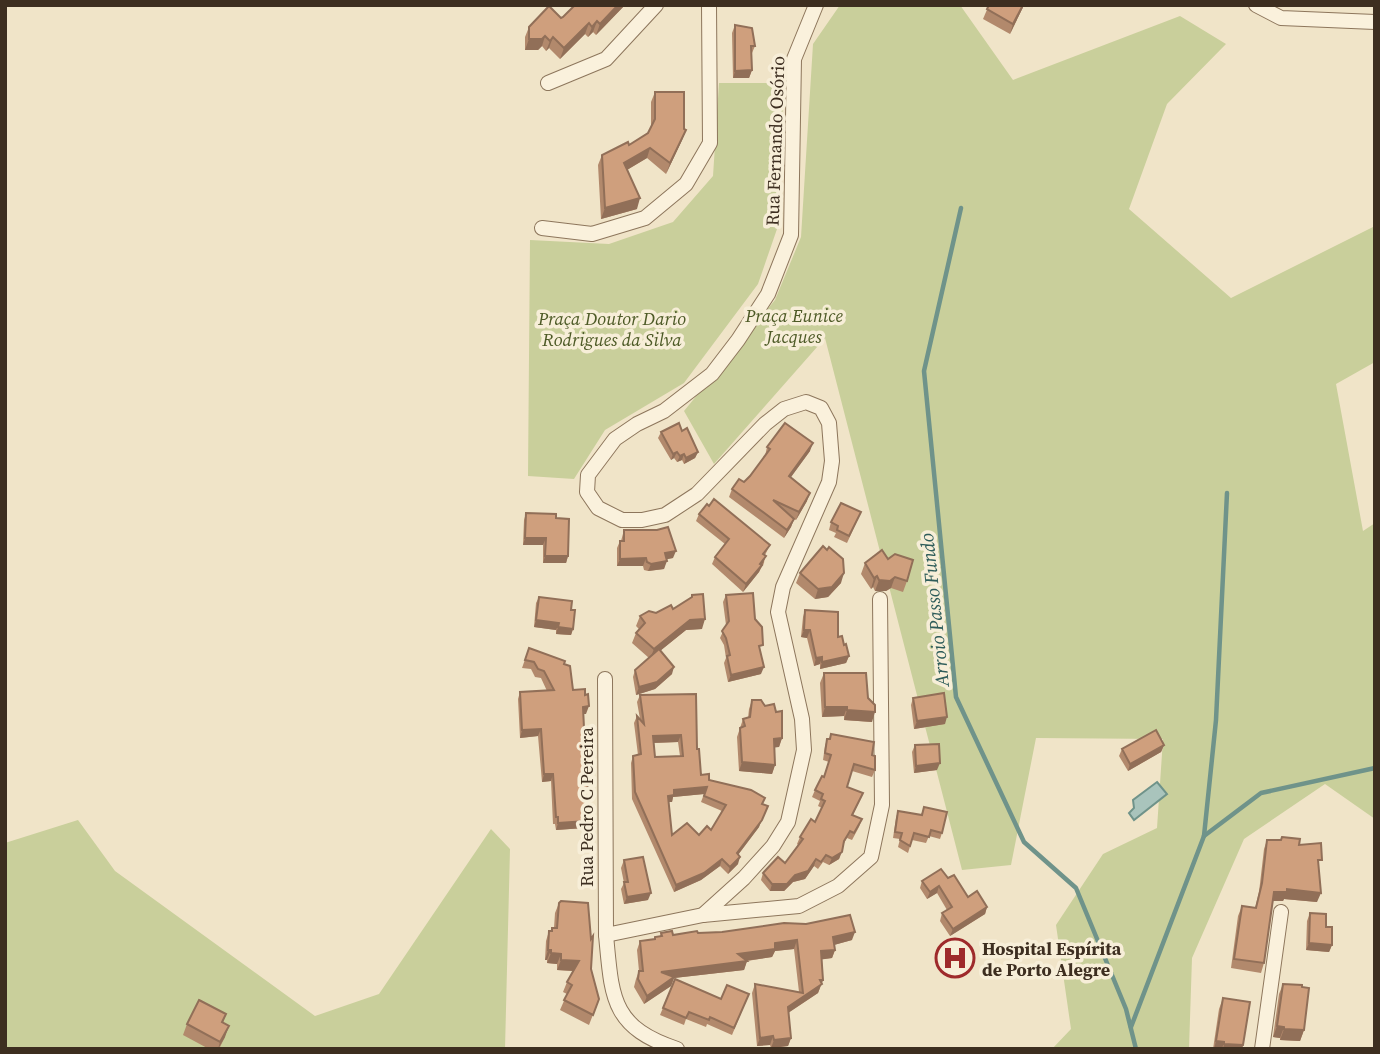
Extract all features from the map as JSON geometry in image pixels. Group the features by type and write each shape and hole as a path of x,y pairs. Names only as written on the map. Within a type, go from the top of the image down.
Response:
{"street":[{"path":"548,83 606,59 656,5"},
{"path":"542,228 592,234 645,218 686,184 710,143 709,5"},
{"name":"Rua Fernando Osório","path":"703,915 744,878 773,846 788,822 804,750 802,719 778,612 783,587 829,482 832,461 829,423 821,408 806,402 784,409 765,424 697,494 664,515 642,520 622,520 598,508 587,492 588,475 615,439 637,424 664,411 712,374 768,294 791,235 794,59 816,5"},
{"path":"1256,5 1281,18 1375,22"},
{"path":"677,1049 652,1041 630,1026 616,1003 606,935 703,915 799,906 838,886 871,857 882,805 880,599"},
{"name":"Rua Pedro C Pereira","path":"605,679 606,935"},
{"path":"1262,1049 1281,912"}],"green space":[{"name":"Praça Eunice Jacques","path":"840,5 960,5 1013,80 1180,16 1226,44 1167,104 1129,209 1231,298 1375,226 1375,362 1336,384 1363,531 1375,523 1375,819 1325,784 1244,839 1192,958 1189,1049 1052,1049 1071,1029 1056,925 1103,854 1157,828 1163,739 1036,738 1011,865 962,870 825,338 714,464 684,411 775,300 801,237 813,44"},
{"name":"Praça Doutor Dario Rodrigues da Silva","path":"719,83 784,83 777,229 758,284 684,383 605,430 574,479 528,476 530,240 609,244 673,222 713,176"},
{"path":"78,820 115,871 315,1016 379,994 491,829 510,849 505,1049 5,1049 5,843"}],"water":[{"path":"1157,782 1167,794 1134,820 1129,813 1134,808 1133,800"}],"building":[{"path":"575,5 618,5 600,24 597,21 592,27 589,23 564,48 553,37 550,41 545,36 542,39 529,39 529,27 549,6 561,18"},
{"path":"989,5 1023,5 1013,24 987,9"},
{"path":"735,25 752,28 755,46 751,46 752,70 735,71"},
{"path":"655,92 684,92 686,130 670,163 650,148 624,163 640,198 605,208 602,155 628,142 629,145 648,133 655,119"},
{"path":"679,423 682,431 687,428 698,452 686,458 684,454 673,454 661,432"},
{"path":"785,423 813,443 789,476 810,493 799,512 773,500 794,519 787,530 732,489 739,479 744,482 750,476"},
{"path":"714,499 770,545 763,554 766,556 760,564 762,565 746,584 715,557 729,539 699,514"},
{"path":"841,503 861,512 849,536 837,530 838,526 831,522"},
{"path":"526,513 556,514 556,518 569,519 568,556 545,556 546,538 525,538"},
{"path":"668,527 676,551 665,553 667,561 651,564 646,558 620,559 620,541 624,541 624,530 657,530"},
{"path":"823,546 827,550 829,547 843,559 844,573 832,587 818,589 800,573"},
{"path":"882,550 888,559 895,554 913,560 907,581 895,577 890,581 879,580 877,576 874,578 865,563"},
{"path":"753,593 755,619 762,627 763,645 759,646 764,667 731,675 727,656 730,655 722,631 729,621 726,595"},
{"path":"703,594 705,619 690,620 654,649 636,633 645,623 640,616 649,611 656,613 671,605 673,609 692,595"},
{"path":"539,597 572,601 571,610 575,610 573,629 558,627 559,623 536,620"},
{"path":"805,610 838,612 838,637 842,636 849,656 822,662 822,657 816,658 810,630 804,630"},
{"path":"529,648 565,661 564,664 570,666 573,690 585,689 585,695 588,694 589,706 583,707 584,728 588,728 589,739 589,748 584,749 588,788 585,788 587,821 558,823 553,774 544,774 541,729 522,730 520,692 554,690 544,671 538,669 534,662 525,660"},
{"path":"659,649 674,667 657,682 639,687 635,670"},
{"path":"824,673 866,673 868,698 875,705 875,712 847,710 847,707 825,707"},
{"path":"944,693 947,717 917,721 913,698"},
{"path":"696,694 697,749 701,775 709,774 709,780 751,790 765,798 762,804 768,806 762,820 737,853 740,857 730,867 722,859 704,873 676,885 635,792 633,756 641,754 637,716 644,724 640,695","holes":["681,735 683,756 655,757 653,736","707,787 704,796 726,805 711,830 707,826 699,835 687,823 672,835 668,796 674,795 674,790"]},
{"path":"752,700 761,700 765,706 774,704 776,712 782,711 782,738 774,739 775,765 742,762 740,728 745,726 743,719 750,717"},
{"path":"1156,730 1164,745 1130,764 1122,749"},
{"path":"831,734 874,742 872,755 875,756 875,770 854,764 847,787 863,793 852,815 862,819 854,833 850,831 842,852 832,858 826,855 821,862 816,859 808,871 795,875 787,884 772,884 763,873 778,857 785,863 803,839 800,837 811,819 815,822 825,801 821,799 823,794 815,790 822,776 824,777 831,755 825,753 827,739 830,739"},
{"path":"939,744 940,763 916,766 915,745"},
{"path":"924,807 947,812 942,833 931,830 929,837 914,833 910,846 900,840 902,833 895,832 898,811 922,815"},
{"path":"1282,837 1300,839 1299,845 1321,843 1322,860 1318,860 1321,893 1287,889 1287,892 1274,892 1264,963 1234,959 1242,906 1256,908 1267,840 1281,840"},
{"path":"643,857 651,893 627,897 624,882 628,882 624,860"},
{"path":"941,869 948,878 954,875 968,897 977,891 987,907 953,929 942,913 952,907 939,886 930,892 922,881"},
{"path":"561,901 588,903 591,939 593,936 591,969 599,999 593,1015 564,1000 572,985 567,982 579,961 561,960 561,954 548,950 549,931 557,928"},
{"path":"1310,913 1326,914 1326,927 1332,927 1332,945 1309,943"},
{"path":"850,915 855,932 833,937 835,950 821,951 822,984 788,1007 791,1038 760,1038 755,984 803,993 797,940 775,943 775,949 738,954 747,961 661,972 674,977 647,996 638,979 639,971 643,971 640,941 655,939 662,936 661,933 672,931 673,935 697,931 722,932 784,923 806,924"},
{"path":"675,979 721,999 727,985 749,994 734,1028 710,1017 709,1020 689,1012 686,1018 663,1008"},
{"path":"1283,984 1309,988 1304,1030 1277,1026"},
{"path":"1223,998 1250,1002 1243,1045 1216,1041"},
{"path":"199,1000 226,1014 222,1022 229,1026 220,1042 187,1024"}],"waterway":[{"name":"Arroio Passo Fundo","path":"961,208 924,371 956,697 1024,842 1076,888 1126,1009 1136,1049"},
{"path":"1131,1027 1204,836 1216,720 1227,493"},
{"path":"1204,836 1261,793 1375,768"}],"place":[{"name":"Hospital Espírita de Porto Alegre","path":"955,958"}]}
